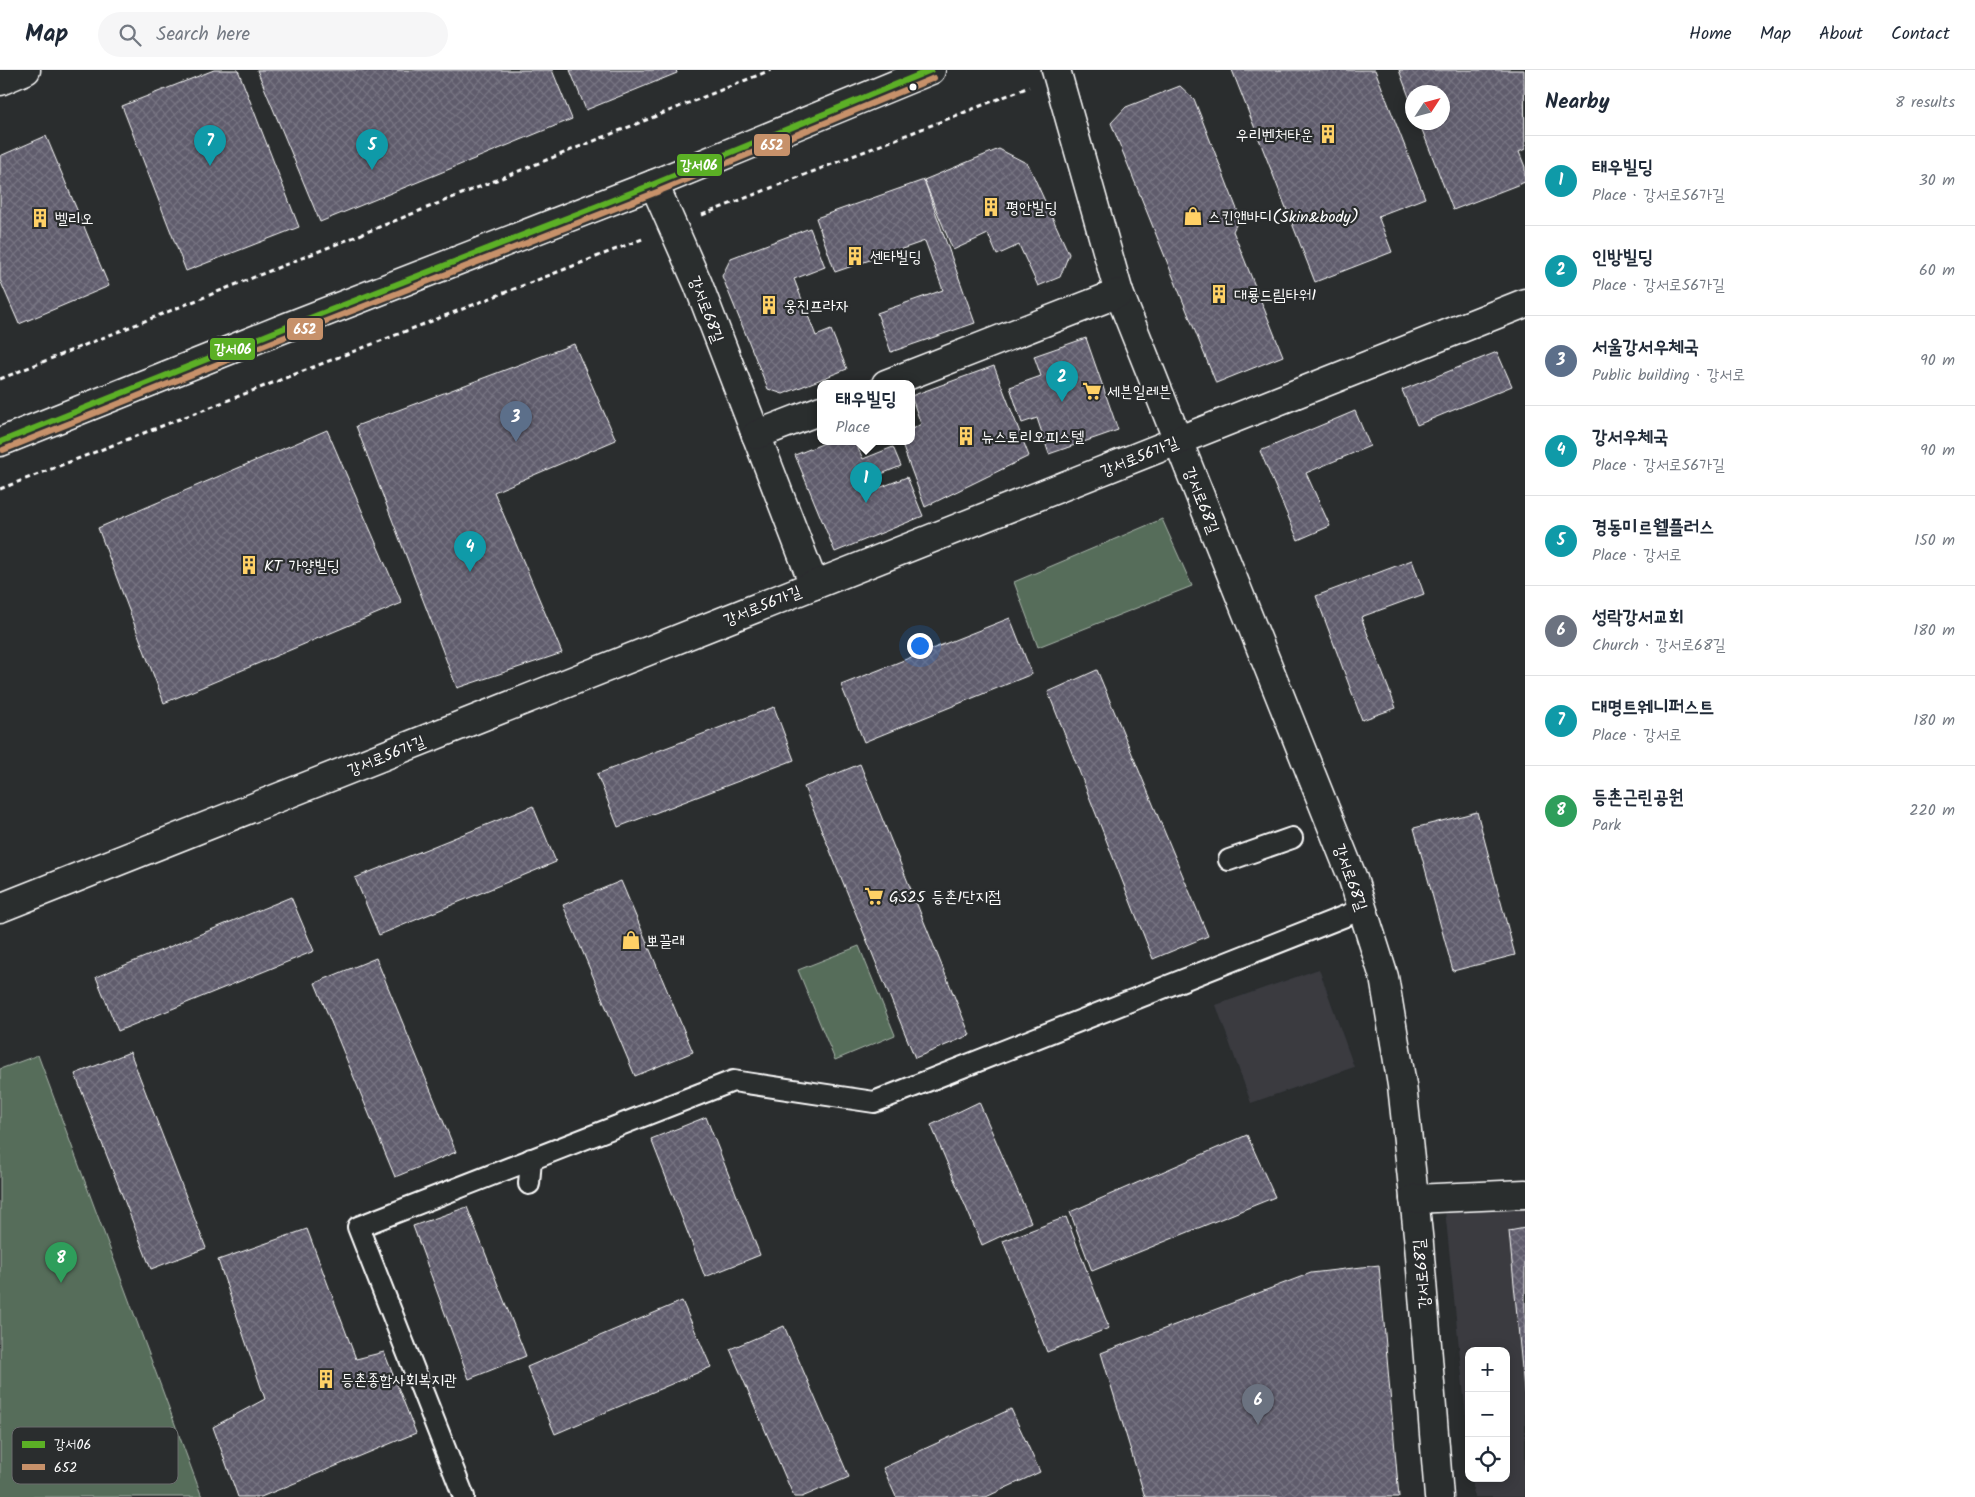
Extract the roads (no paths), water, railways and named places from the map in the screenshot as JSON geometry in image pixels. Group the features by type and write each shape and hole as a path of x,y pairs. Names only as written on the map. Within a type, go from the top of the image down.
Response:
{"street":[{"path":"0,442 287,327 654,184 932,70"},
{"name":"강서로68길","path":"1056,73 1119,293 1353,879 1384,977 1402,1085 1414,1199 1439,1497"},
{"name":"강서로68길","path":"654,184 698,284 814,585"},
{"path":"896,380 1119,293"},
{"name":"강서로56가길","path":"0,908 1525,303"},
{"path":"756,435 817,412"},
{"path":"1414,1199 1525,1194"}],"lane":[{"path":"1229,860 1292,838"},
{"path":"464,1497 358,1227 733,1081 874,1102 1363,909"},
{"path":"529,1184 531,1159"}],"place":[{"name":"우리벤처타운","path":"1328,134"},
{"name":"대명트웨니퍼스트","path":"210,166"},
{"name":"경동미르웰플러스","path":"372,170"},
{"name":"평안빌딩","path":"991,207"},
{"name":"스킨앤바디(Skin&body)","path":"1193,216"},
{"name":"벨리오","path":"40,218"},
{"name":"센타빌딩","path":"855,256"},
{"name":"대룡드림타워1","path":"1219,294"},
{"name":"웅진프라자","path":"769,305"},
{"name":"세븐일레븐","path":"1092,391"},
{"name":"인방빌딩","path":"1062,402"},
{"name":"뉴스토리오피스텔","path":"966,436"},
{"name":"서울강서우체국","path":"516,442"},
{"name":"태우빌딩","path":"866,503"},
{"name":"KT 가양빌딩","path":"249,565"},
{"name":"강서우체국","path":"470,572"},
{"name":"GS25 등촌1단지점","path":"874,896"},
{"name":"뽀끌래","path":"631,940"},
{"name":"등촌근린공원","path":"61,1283"},
{"name":"등촌종합사회복지관","path":"326,1379"},
{"name":"성락강서교회","path":"1258,1425"}]}
